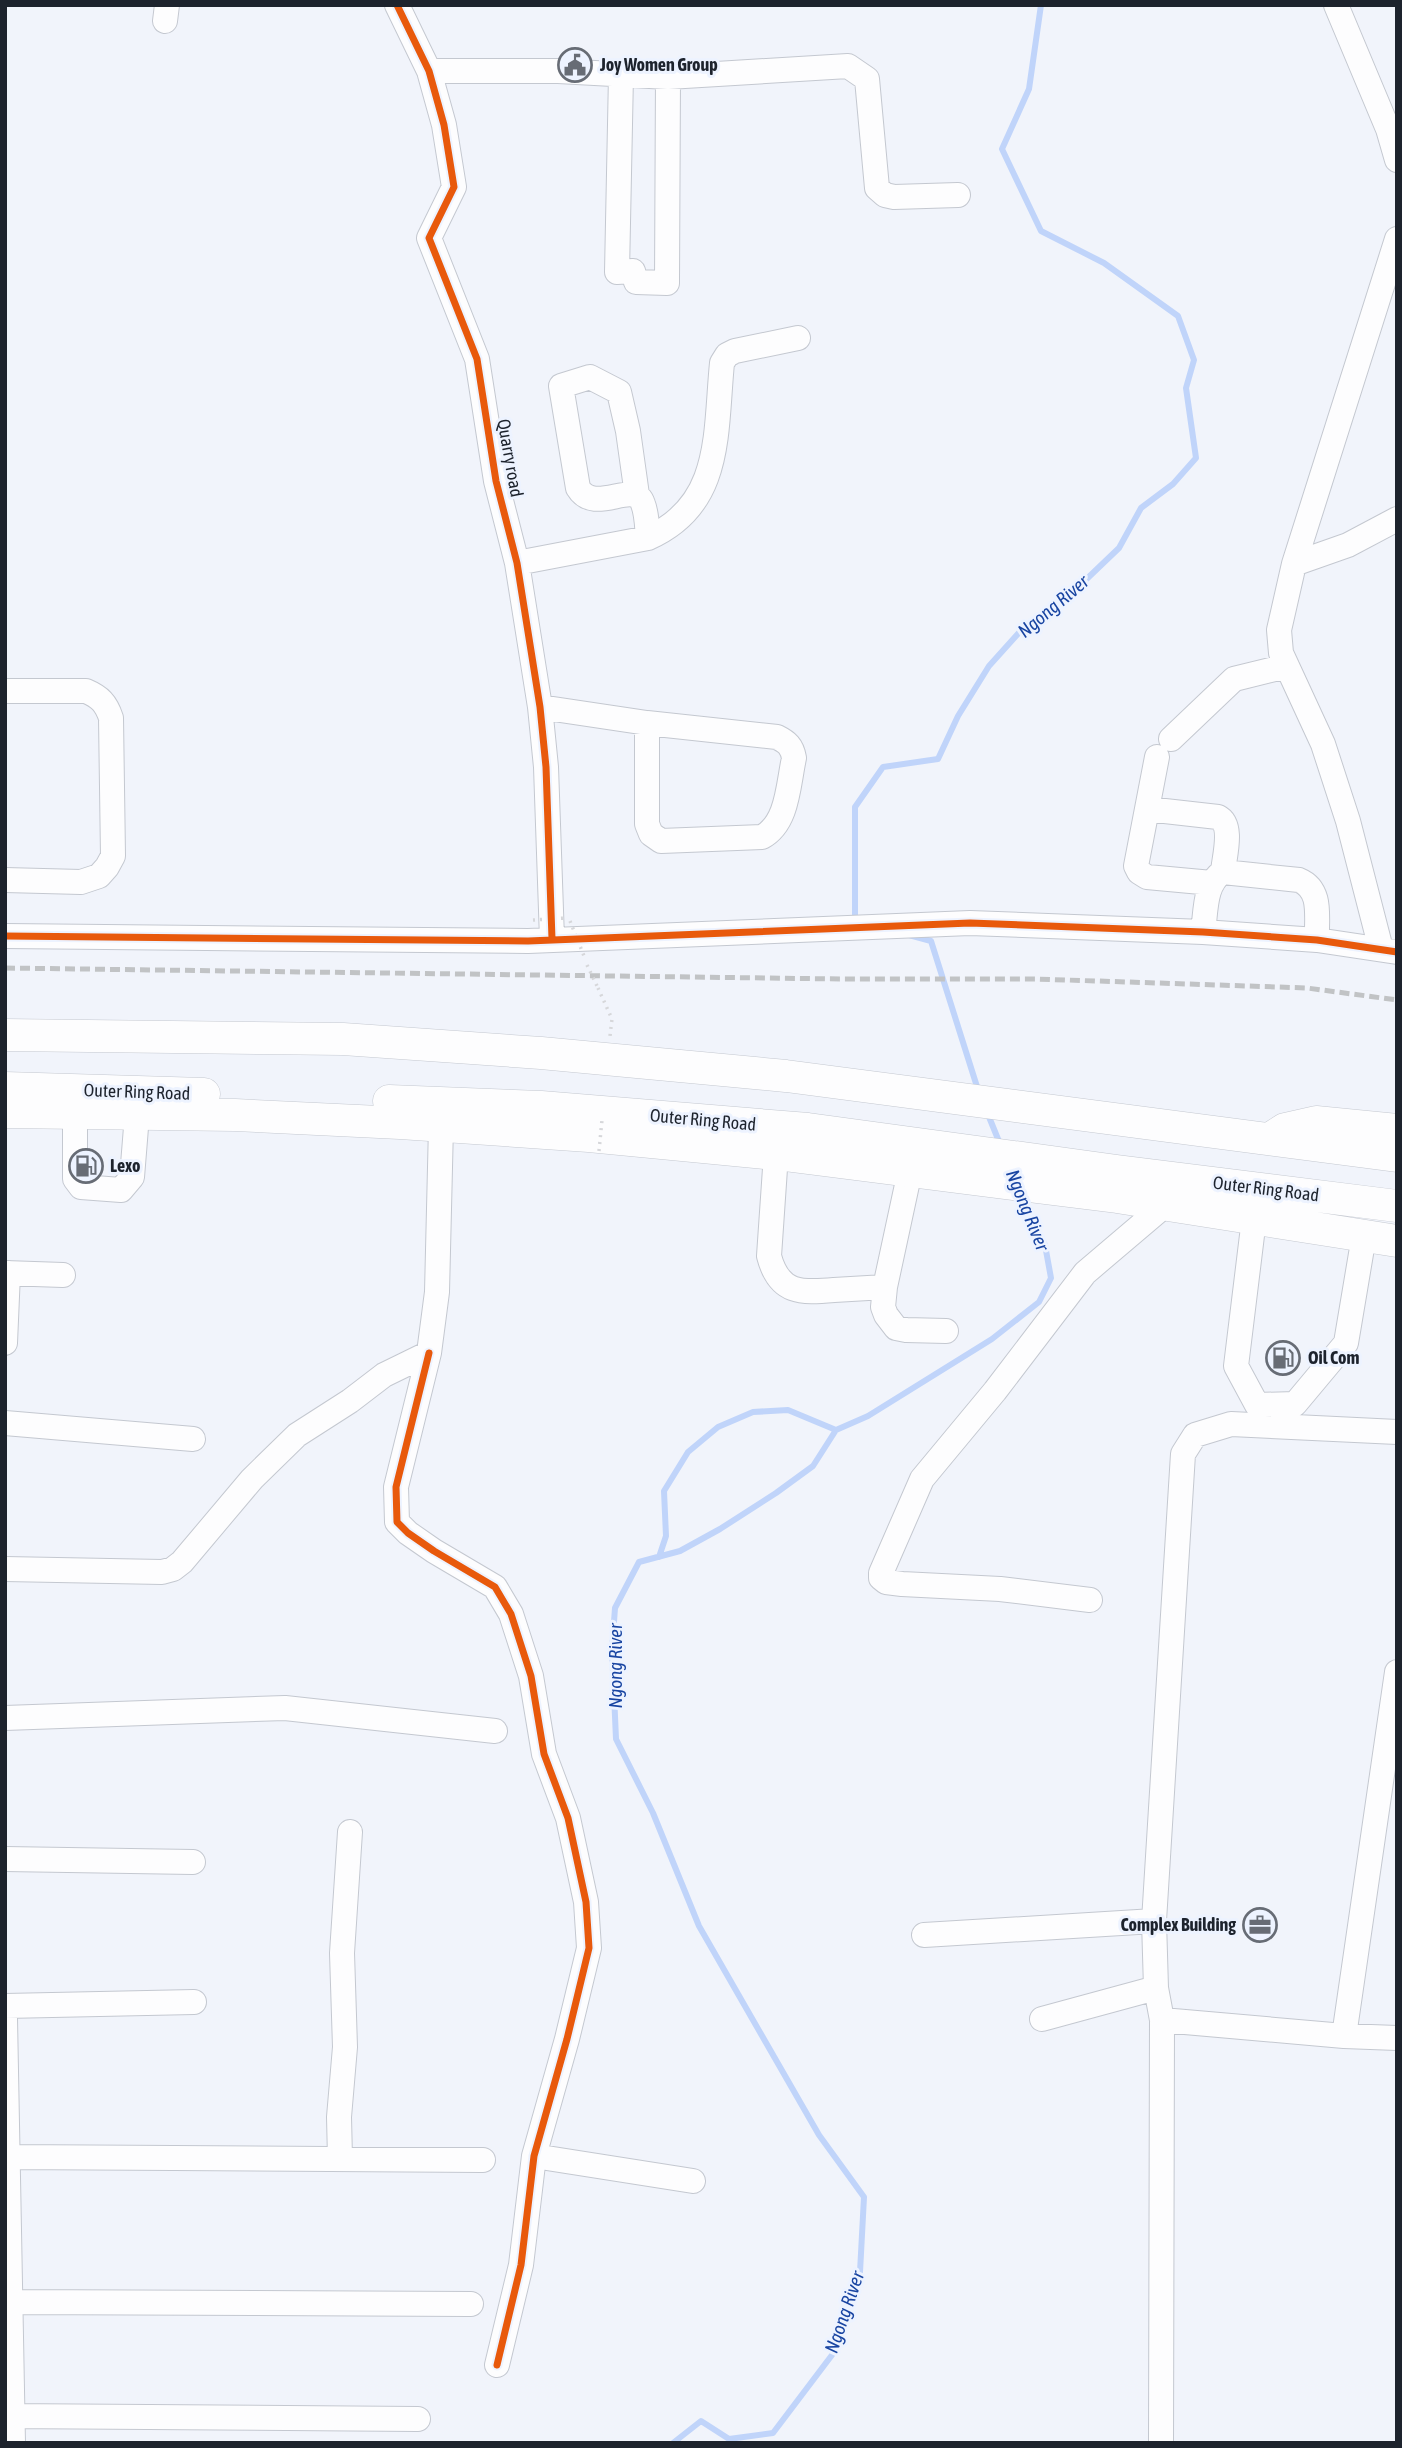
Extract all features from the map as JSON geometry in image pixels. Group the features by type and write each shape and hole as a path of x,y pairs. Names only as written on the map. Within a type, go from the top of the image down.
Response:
{"main road":[{"path":"5,1035 343,1039 541,1053 786,1076 1397,1156"},
{"name":"Outer Ring Road","path":"5,1088 541,1107 723,1121 808,1129 952,1162"},
{"path":"235,1115 281,1097"},
{"path":"5,1112 235,1115 441,1126 577,1135 910,1171 952,1162 1117,1184 1165,1205 1397,1241"},
{"path":"723,1121 766,1154"},
{"path":"1269,1139 1285,1129 1315,1122 1397,1130"},
{"name":"Outer Ring Road","path":"1117,1184 1397,1206"}],"street":[{"name":"Quarry road","path":"397,5 429,71 444,125 454,187 429,238 477,359 496,481 517,563 540,707 546,767 552,939"},
{"path":"1336,5 1388,129 1397,160"},
{"path":"429,71 558,71 667,77 848,66 867,79 877,188 885,195 894,197 958,195"},
{"path":"621,75 617,272 633,271 636,282 667,283 667,77"},
{"path":"5,936 472,941 828,930 885,925 1033,924 1317,940 1389,950 1323,744 1281,653 1279,630 1294,564 1397,239"},
{"path":"517,563 648,538 676,522 706,484 711,466 722,363 727,355 798,338"},
{"path":"637,495 592,500 583,496 578,488 561,386 590,377 619,392 628,431 637,495 643,502 648,538"},
{"path":"1294,564 1349,545 1397,519"},
{"path":"1287,666 1234,679 1164,748 1147,809 1136,866 1139,872 1147,877 1299,880 1309,884 1315,893 1317,940"},
{"path":"5,691 86,691 106,704 111,718 113,856 99,876 81,881 5,880"},
{"path":"540,707 647,723 777,737 793,750 794,758 780,820 773,831 762,837 661,841 651,834 647,824 647,723"},
{"path":"1147,809 1218,817 1227,827 1218,877 1203,932"},
{"path":"75,1114 75,1179 81,1187 121,1190 132,1177 137,1115"},
{"path":"441,1126 437,1292 429,1353 396,1487 397,1522 434,1551 495,1587 511,1614 531,1676 544,1754 568,1818 586,1902 589,1948 534,2156 521,2265 498,2365"},
{"path":"766,1154 769,1256 772,1269 782,1281 802,1293 885,1287"},
{"path":"910,1171 883,1307 896,1328 946,1331"},
{"path":"1090,1600 1000,1589 886,1582 881,1578 881,1573 922,1479 995,1391 1085,1273 1165,1205"},
{"path":"1254,1219 1236,1366 1256,1405 1295,1405 1346,1343 1364,1236"},
{"path":"5,1343 7,1273 63,1275"},
{"path":"5,1569 162,1572 173,1569 182,1562 252,1479 297,1435 384,1375 429,1353"},
{"path":"5,1423 193,1440"},
{"path":"1161,2443 1162,2020 1156,1987 1154,1921 1183,1454 1195,1435 1231,1424 1397,1432"},
{"path":"1345,2036 1397,1672"},
{"path":"5,1718 285,1708 495,1731"},
{"path":"340,2158 339,2117 345,2047 342,1952 350,1832"},
{"path":"5,1859 193,1862"},
{"path":"924,1935 1154,1921"},
{"path":"1042,2019 1156,1987"},
{"path":"5,2006 194,2002"},
{"path":"5,2018 12,2302 9,2416 13,2443"},
{"path":"1162,2020 1397,2038"},
{"path":"534,2156 693,2181"},
{"path":"9,2157 483,2160"},
{"path":"12,2302 471,2304"},
{"path":"9,2416 418,2419"}],"path":[{"path":"533,920 568,919 584,956"},
{"path":"587,965 612,1019 610,1041"},
{"path":"599,1151 602,1120"}],"waterway":[{"name":"Ngong River","path":"858,922 855,921 855,807 883,767 938,759 958,716 989,666 1024,627 1072,593 1119,548 1141,508 1173,484 1196,458 1186,388 1194,360 1178,316 1104,263 1041,231 1002,149 1029,89 1041,5"},
{"name":"Ngong River","path":"909,935 931,941 979,1093"},
{"name":"Ngong River","path":"987,1112 1000,1144"},
{"name":"Ngong River","path":"673,2443 701,2421 729,2439 773,2433 832,2355 860,2272 864,2197 819,2135 699,1926 653,1813 616,1739 612,1649 615,1608 639,1562 680,1551 776,1493 813,1466 836,1430 868,1416 992,1339 1039,1302 1051,1278 1045,1245 1020,1193"},
{"path":"659,1557 666,1536 664,1491 688,1452 718,1427 753,1412 788,1410 836,1430"}],"railway":[{"path":"5,968 1036,979 1307,988 1397,1000"}],"cycle path":[{"path":"397,5 429,71 444,125 454,187 429,238 477,359 496,481 517,563 540,707 546,767 552,939"},
{"path":"5,936 528,941 970,923 1203,932 1317,940 1397,952"},
{"path":"429,1353 396,1487 397,1522 434,1551 495,1587 511,1614 531,1676 544,1754 568,1818 586,1902 589,1948 534,2156 521,2265 497,2365"}],"place":[{"name":"Joy Women Group","path":"575,65"},
{"name":"Lexo","path":"86,1166"},
{"name":"Oil Com","path":"1283,1358"},
{"name":"Complex Building","path":"1260,1925"}]}
